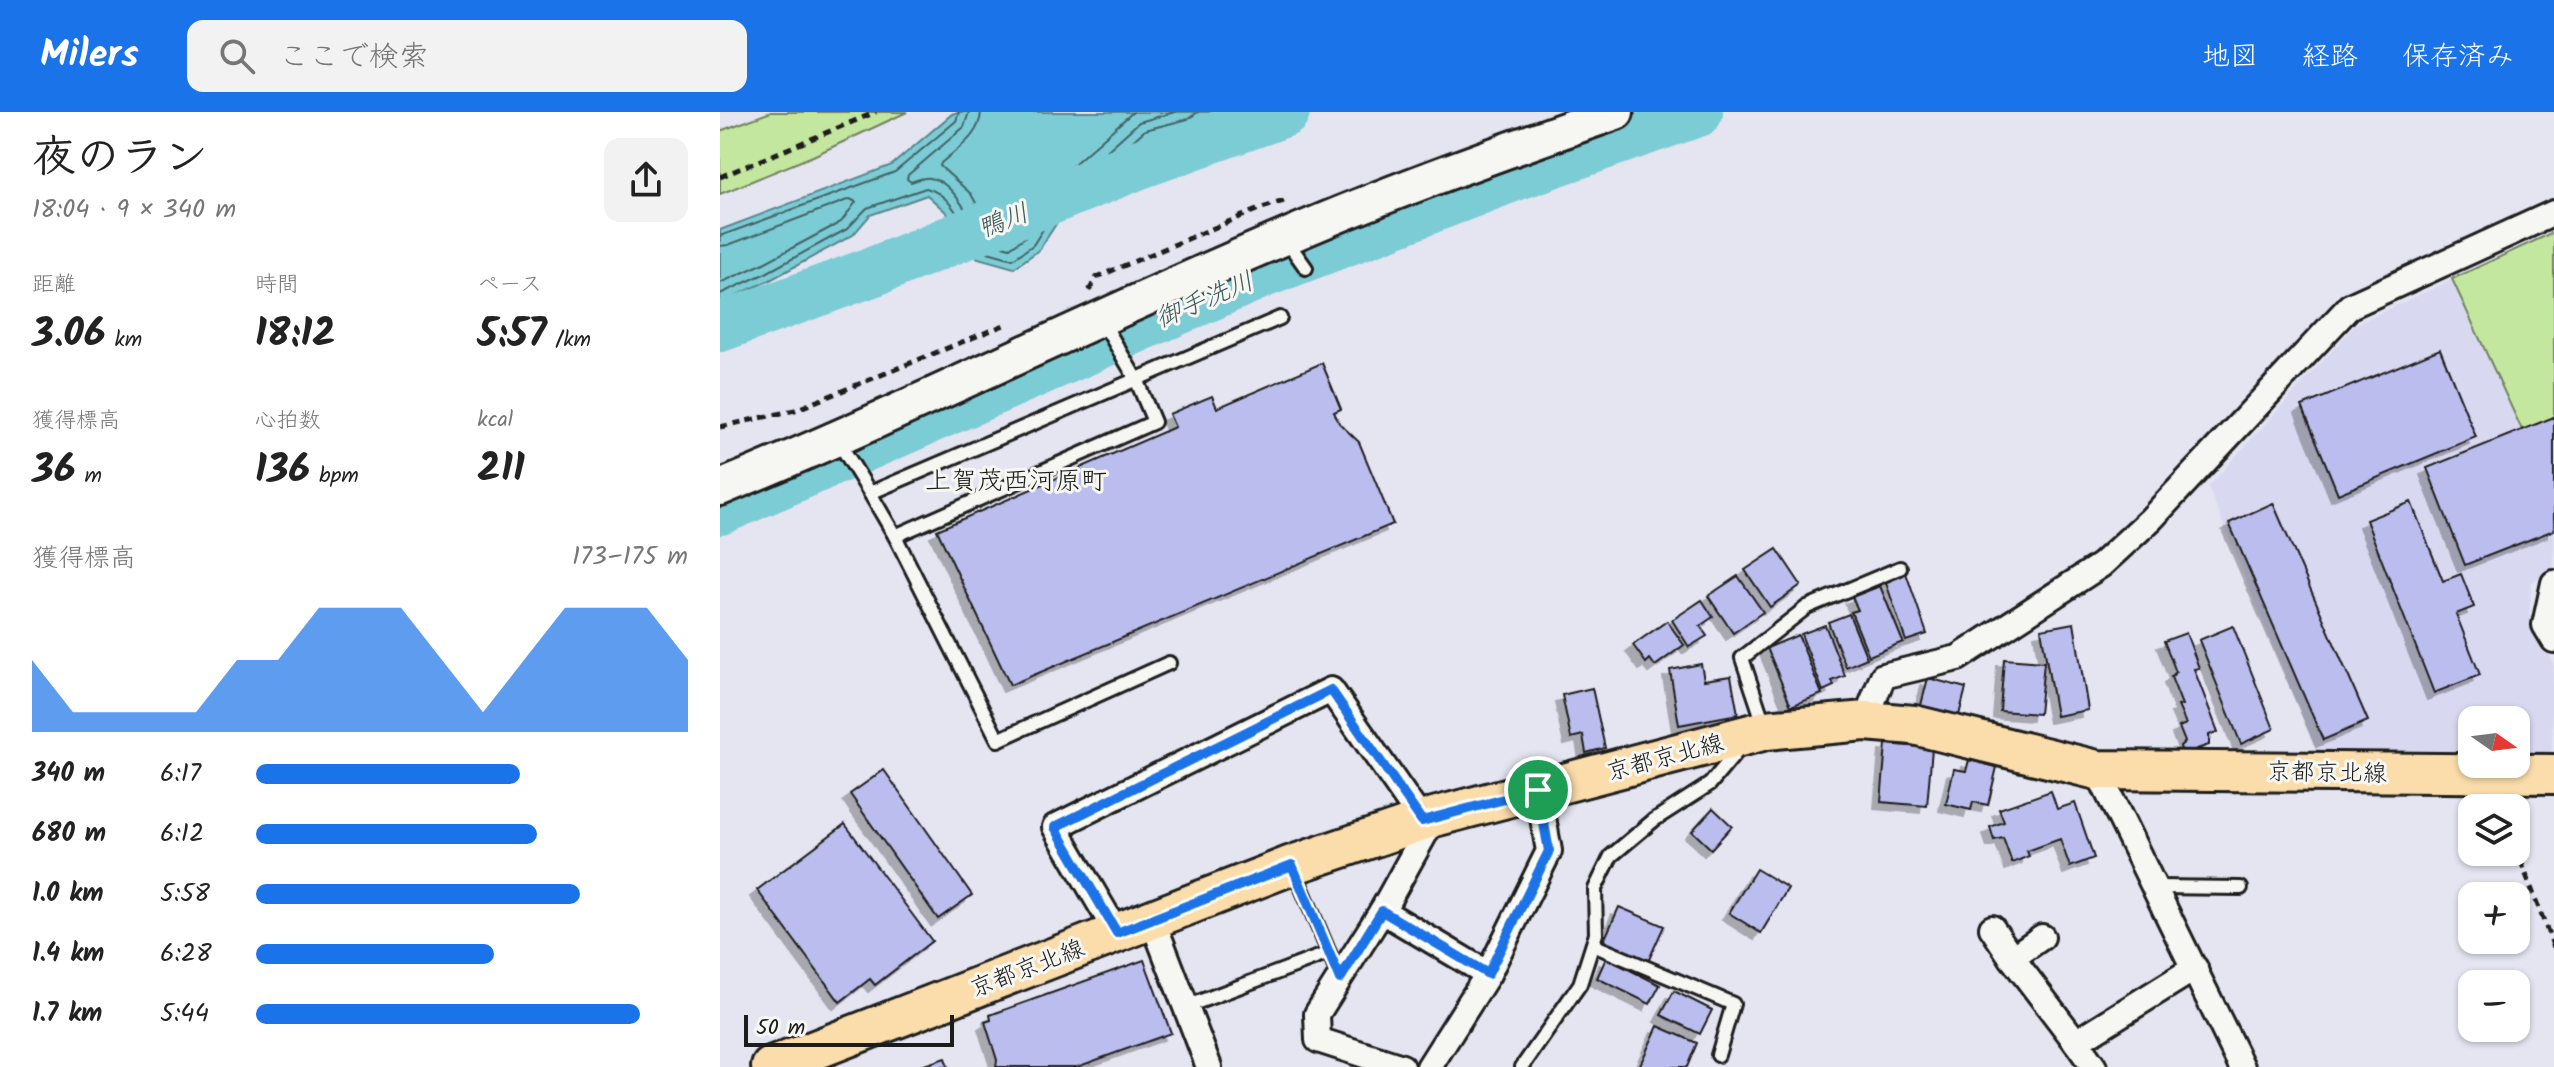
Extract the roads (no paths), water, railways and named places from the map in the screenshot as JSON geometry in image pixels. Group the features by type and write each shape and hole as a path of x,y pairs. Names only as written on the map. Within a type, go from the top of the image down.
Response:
{"main road":[{"name":"京都京北線","path":"771,1067 1292,865 1428,819 1759,732 1865,721 1914,725 2097,770 2554,774"}],"street":[{"path":"720,488 837,440 1284,237 1480,160 1616,112"},
{"path":"1865,721 1883,676 1958,658 2101,565 2151,519 2350,306 2554,213"},
{"path":"2554,583 2545,625 2554,640"},
{"path":"1117,933 1055,827 1331,690 1428,819 1382,911 1317,1014 1318,1040 1402,1067"},
{"path":"2097,770 2242,1067"},
{"path":"1429,1067 1488,974 1549,851 1538,790"},
{"path":"1382,911 1488,974"},
{"path":"1152,919 1209,1067"},
{"path":"1992,928 2094,1067"},
{"path":"2012,958 2042,937"},
{"path":"2076,1042 2195,968"}],"lane":[{"path":"1284,237 1306,268"},
{"path":"895,536 1154,422 1136,379 1101,318"},
{"path":"870,493 1280,318"},
{"path":"837,440 895,536 998,740 1169,663"},
{"path":"1522,1067 1580,984 1596,934 1595,889 1611,856 1654,820 1710,784 1759,732 1742,658 1807,607 1900,568"},
{"path":"1292,865 1340,979"},
{"path":"2155,887 2241,888"},
{"path":"1593,945 1733,1004 1718,1055"},
{"path":"1185,1007 1329,953"}],"water":[{"path":"958,112 1212,112 1192,127 1150,136 1062,215 1039,250 1014,268 971,256 947,213 927,195 870,215 853,235 720,303 720,230 892,165"}],"waterway":[{"name":"鴨川","path":"720,327 880,269 1137,165 1285,112"},
{"name":"御手洗川","path":"720,510 1258,275 1518,175 1698,112"}],"district":[{"name":"上賀茂西河原町","path":"1016,480"}]}
